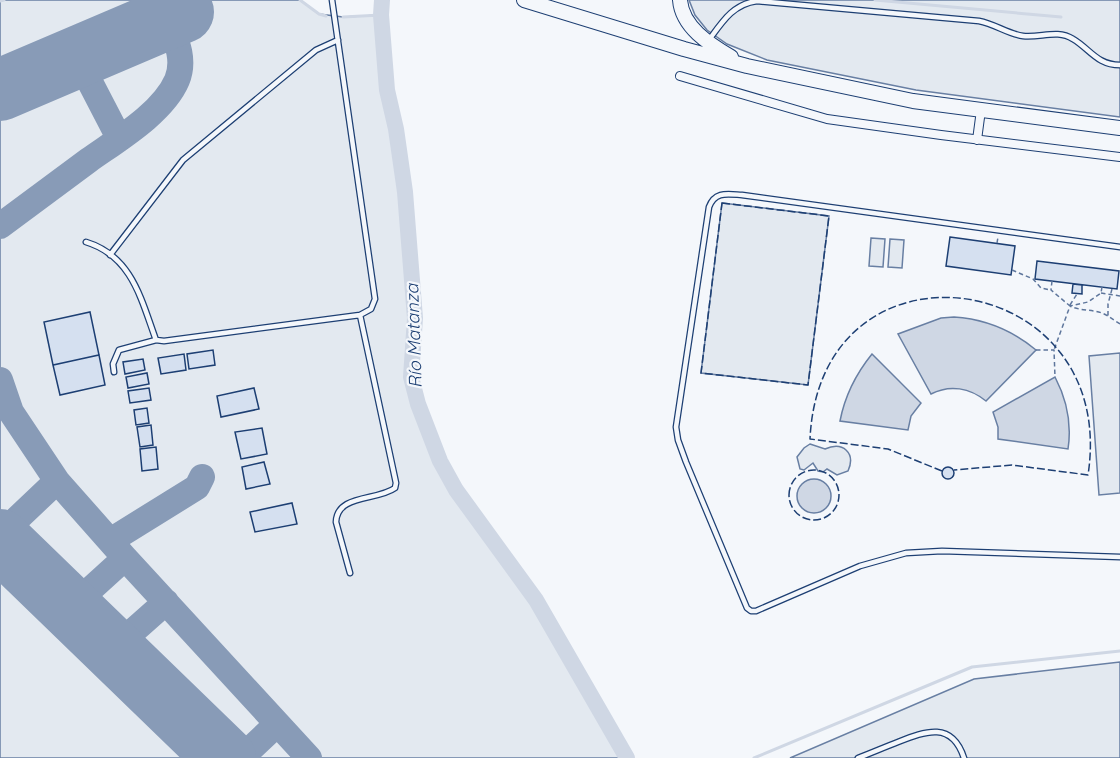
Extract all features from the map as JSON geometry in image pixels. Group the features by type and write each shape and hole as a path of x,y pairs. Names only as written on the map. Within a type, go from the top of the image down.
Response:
{"main road":[{"path":"524,0 747,66 913,101 1120,128"},
{"path":"680,0 684,15 690,25 708,42 747,66"}],"street":[{"path":"680,76 827,119 977,140 1120,156"},
{"path":"977,140 981,110"}],"lane":[{"path":"114,372 112,364 118,350 156,340 164,341 360,315 371,309 375,299 332,0"},
{"path":"708,42 732,10 743,4 757,1 980,21 1020,35 1063,34 1074,39 1100,61 1120,65"},
{"path":"110,255 183,160 316,50 338,40"},
{"path":"1120,247 742,195 716,196 708,207 676,427 686,462 747,608 751,611 756,611 860,566 906,553 942,551 1120,557"},
{"path":"86,242 98,246 110,255 135,282 156,340"},
{"path":"350,573 336,522 336,514 345,504 388,493 395,488 396,483 360,315"},
{"path":"858,758 921,733 933,732 941,732 955,740 964,758"}],"path":[{"path":"1012,270 1033,279 1041,288 1051,290 1070,306 1096,310 1120,324"},
{"path":"1036,279 1036,284"},
{"path":"1051,290 1052,281"},
{"path":"1070,306 1088,302 1101,293 1102,288"},
{"path":"1108,316 1107,310 1112,289"},
{"path":"1101,293 1120,296"},
{"path":"1055,377 1054,350 1070,306 1077,294"},
{"path":"1036,350 1054,350"}],"shaded area":[{"path":"300,0 319,14 343,17 381,15 387,90 396,129 405,192 414,318 411,377 418,404 440,461 456,490 536,600 627,758 0,758 0,1"},
{"path":"689,0 1120,0 1120,117 916,90 767,60 727,44 707,30 695,15"},
{"path":"722,203 829,216 808,385 701,373"},
{"path":"871,238 885,239 883,267 869,266"},
{"path":"890,239 904,240 902,268 888,267"},
{"path":"941,318 977,320 998,327 1036,350 986,401 967,390 953,388 931,394 898,334"},
{"path":"1120,353 1120,493 1099,495 1089,356"},
{"path":"872,354 921,403 911,416 908,430 840,421 852,386"},
{"path":"1055,377 1068,412 1068,449 998,439 998,427 993,412"},
{"path":"810,444 825,449 837,447 846,450 850,459 848,471 837,475 827,469 823,472 818,471 813,463 804,470 800,469 797,457"},
{"path":"814,479 826,484 831,496 826,508 814,513 802,508 797,496 802,484"},
{"path":"1120,662 1120,758 790,758 974,679"}],"building":[{"path":"950,237 1015,246 1011,275 946,266"},
{"path":"1037,261 1119,271 1117,289 1035,279"},
{"path":"1073,284 1082,285 1082,294 1072,293"},
{"path":"90,312 99,355 53,365 44,322"},
{"path":"213,350 215,365 189,369 187,354"},
{"path":"184,354 186,370 161,374 158,358"},
{"path":"99,355 105,385 60,395 53,365"},
{"path":"143,359 145,370 125,374 123,362"},
{"path":"147,373 149,384 128,388 126,377"},
{"path":"149,388 151,400 130,403 128,391"},
{"path":"254,388 259,409 221,417 217,396"},
{"path":"147,408 149,423 136,425 134,410"},
{"path":"151,425 153,445 140,447 137,427"},
{"path":"262,428 267,454 241,459 235,432"},
{"path":"156,447 158,469 142,471 140,449"},
{"path":"264,462 270,484 246,489 242,467"},
{"path":"950,467 953,468 953,478 946,479 943,478 942,471 943,468"},
{"path":"292,503 297,524 255,532 250,512"}],"waterway":[{"path":"0,1 4,0"},
{"path":"300,0 319,14 326,16"},
{"name":"Río Matanza","path":"382,0 381,15 387,90 396,129 405,192 415,318 411,377 418,404 440,461 456,490 536,600 627,758"},
{"path":"875,0 1061,17"},
{"path":"343,17 381,15"},
{"path":"754,758 972,667 1120,651"}],"taxiway":[{"path":"0,226 125,135 161,104 177,80 180,64 178,48 167,18"},
{"path":"77,57 119,138"},
{"path":"0,380 11,412 57,481 125,558"},
{"path":"110,541 197,487 202,477"},
{"path":"0,535 57,481"},
{"path":"70,608 125,558 309,758"},
{"path":"113,649 166,602"},
{"path":"241,758 277,724"}],"runway":[{"path":"0,90 183,12"},
{"path":"0,540 225,758"}],"fence":[{"path":"722,203 829,216 808,385 701,373 722,203"},
{"path":"942,471 888,449 810,439 826,371 862,325 911,302 965,299 1017,316 1059,352 1086,405 1088,475 1012,465 954,470"},
{"path":"814,470 823,472 834,481 839,495 837,504 828,515 814,520 805,518 794,509 789,495 791,486 800,475 814,470"}]}
